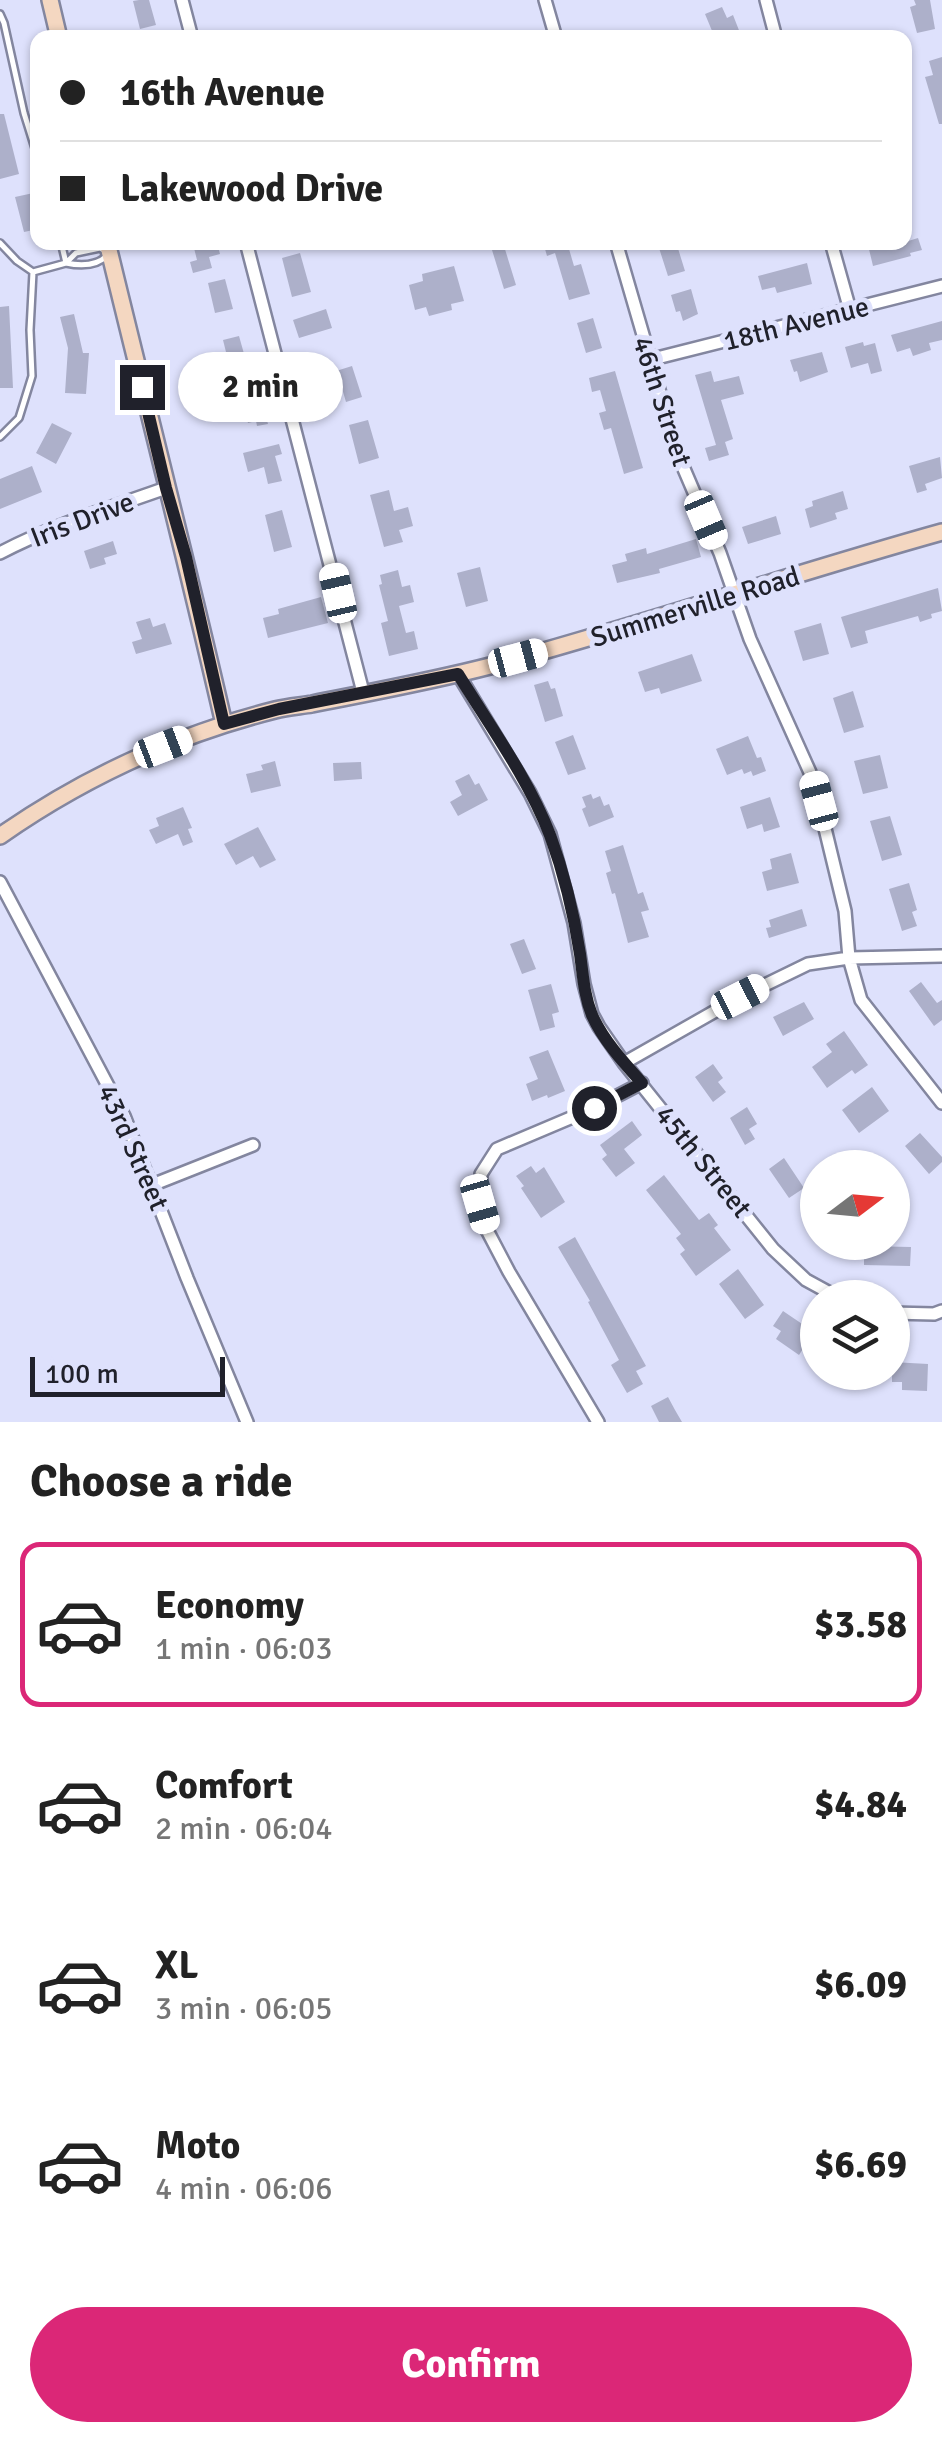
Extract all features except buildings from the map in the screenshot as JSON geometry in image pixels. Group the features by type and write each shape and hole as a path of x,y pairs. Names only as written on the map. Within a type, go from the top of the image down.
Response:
{"main road":[{"path":"50,0 56,30"},
{"path":"109,250 224,724"},
{"name":"Summerville Road","path":"0,836 80,786 149,753 224,724 279,709 458,674 578,642 942,532"}],"street":[{"path":"182,0 190,30"},
{"path":"545,0 554,30"},
{"path":"766,0 774,30"},
{"path":"248,250 364,692"},
{"name":"46th Street","path":"618,250 678,455 736,594 750,639 813,779 845,912 849,958 861,1000 942,1103"},
{"path":"834,250 850,310"},
{"name":"18th Avenue","path":"649,360 942,286"},
{"name":"Iris Drive","path":"0,553 68,522 166,488"},
{"name":"45th Street","path":"458,674 515,766 550,834 592,1014 624,1062 773,1249 806,1280"},
{"name":"43rd Street","path":"0,882 124,1116 248,1422"},
{"path":"624,1062 808,964 849,958 942,956"},
{"path":"598,1422 488,1232 480,1204 481,1174 497,1149 642,1083"},
{"path":"152,1186 253,1145"},
{"path":"910,1314 942,1311"}],"lane":[{"path":"0,14 30,132"},
{"path":"0,242 33,272 66,263 80,266 103,260 108,250"},
{"path":"63,250 66,263"},
{"path":"66,263 76,253 88,250"},
{"path":"0,437 19,418 32,376 33,272"}],"route":[{"path":"142,387 224,724 279,709 458,674 508,754 550,834 569,901 592,1014 642,1083 594,1108"}]}
